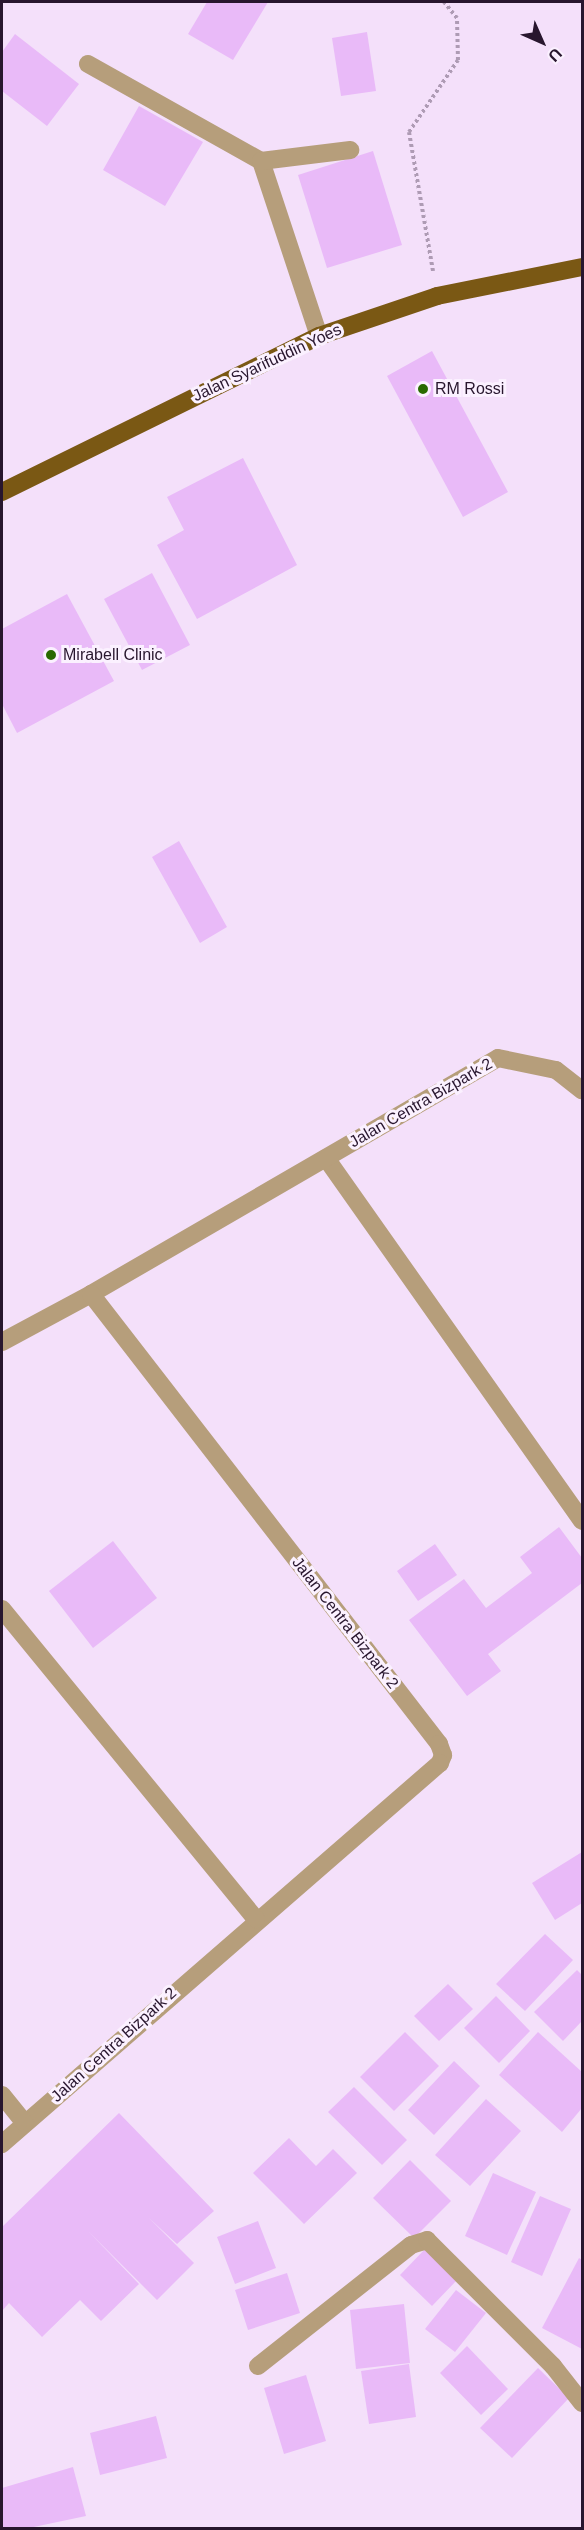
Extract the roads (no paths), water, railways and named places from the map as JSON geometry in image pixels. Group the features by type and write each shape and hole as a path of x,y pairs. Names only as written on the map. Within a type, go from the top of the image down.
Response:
{"highway":[{"name":"Jalan Syarifuddin Yoes","path":"2,492 319,336 437,296 582,267"}],"street":[{"path":"88,64 261,161 350,150"},
{"path":"261,161 319,336"},
{"name":"Jalan Centra Bizpark 2","path":"2,1342 91,1294 498,1058 556,1070 582,1090"},
{"path":"326,1158 582,1521"},
{"name":"Jalan Centra Bizpark 2","path":"2,2144 256,1919 440,1763 443,1755 440,1744 91,1294"},
{"path":"2,1610 256,1919"},
{"path":"2,2095 26,2123"},
{"path":"258,2366 411,2245 428,2240 553,2366 582,2403"}],"place":[{"name":"RM Rossi","path":"423,389"},
{"name":"Mirabell Clinic","path":"51,655"}]}
